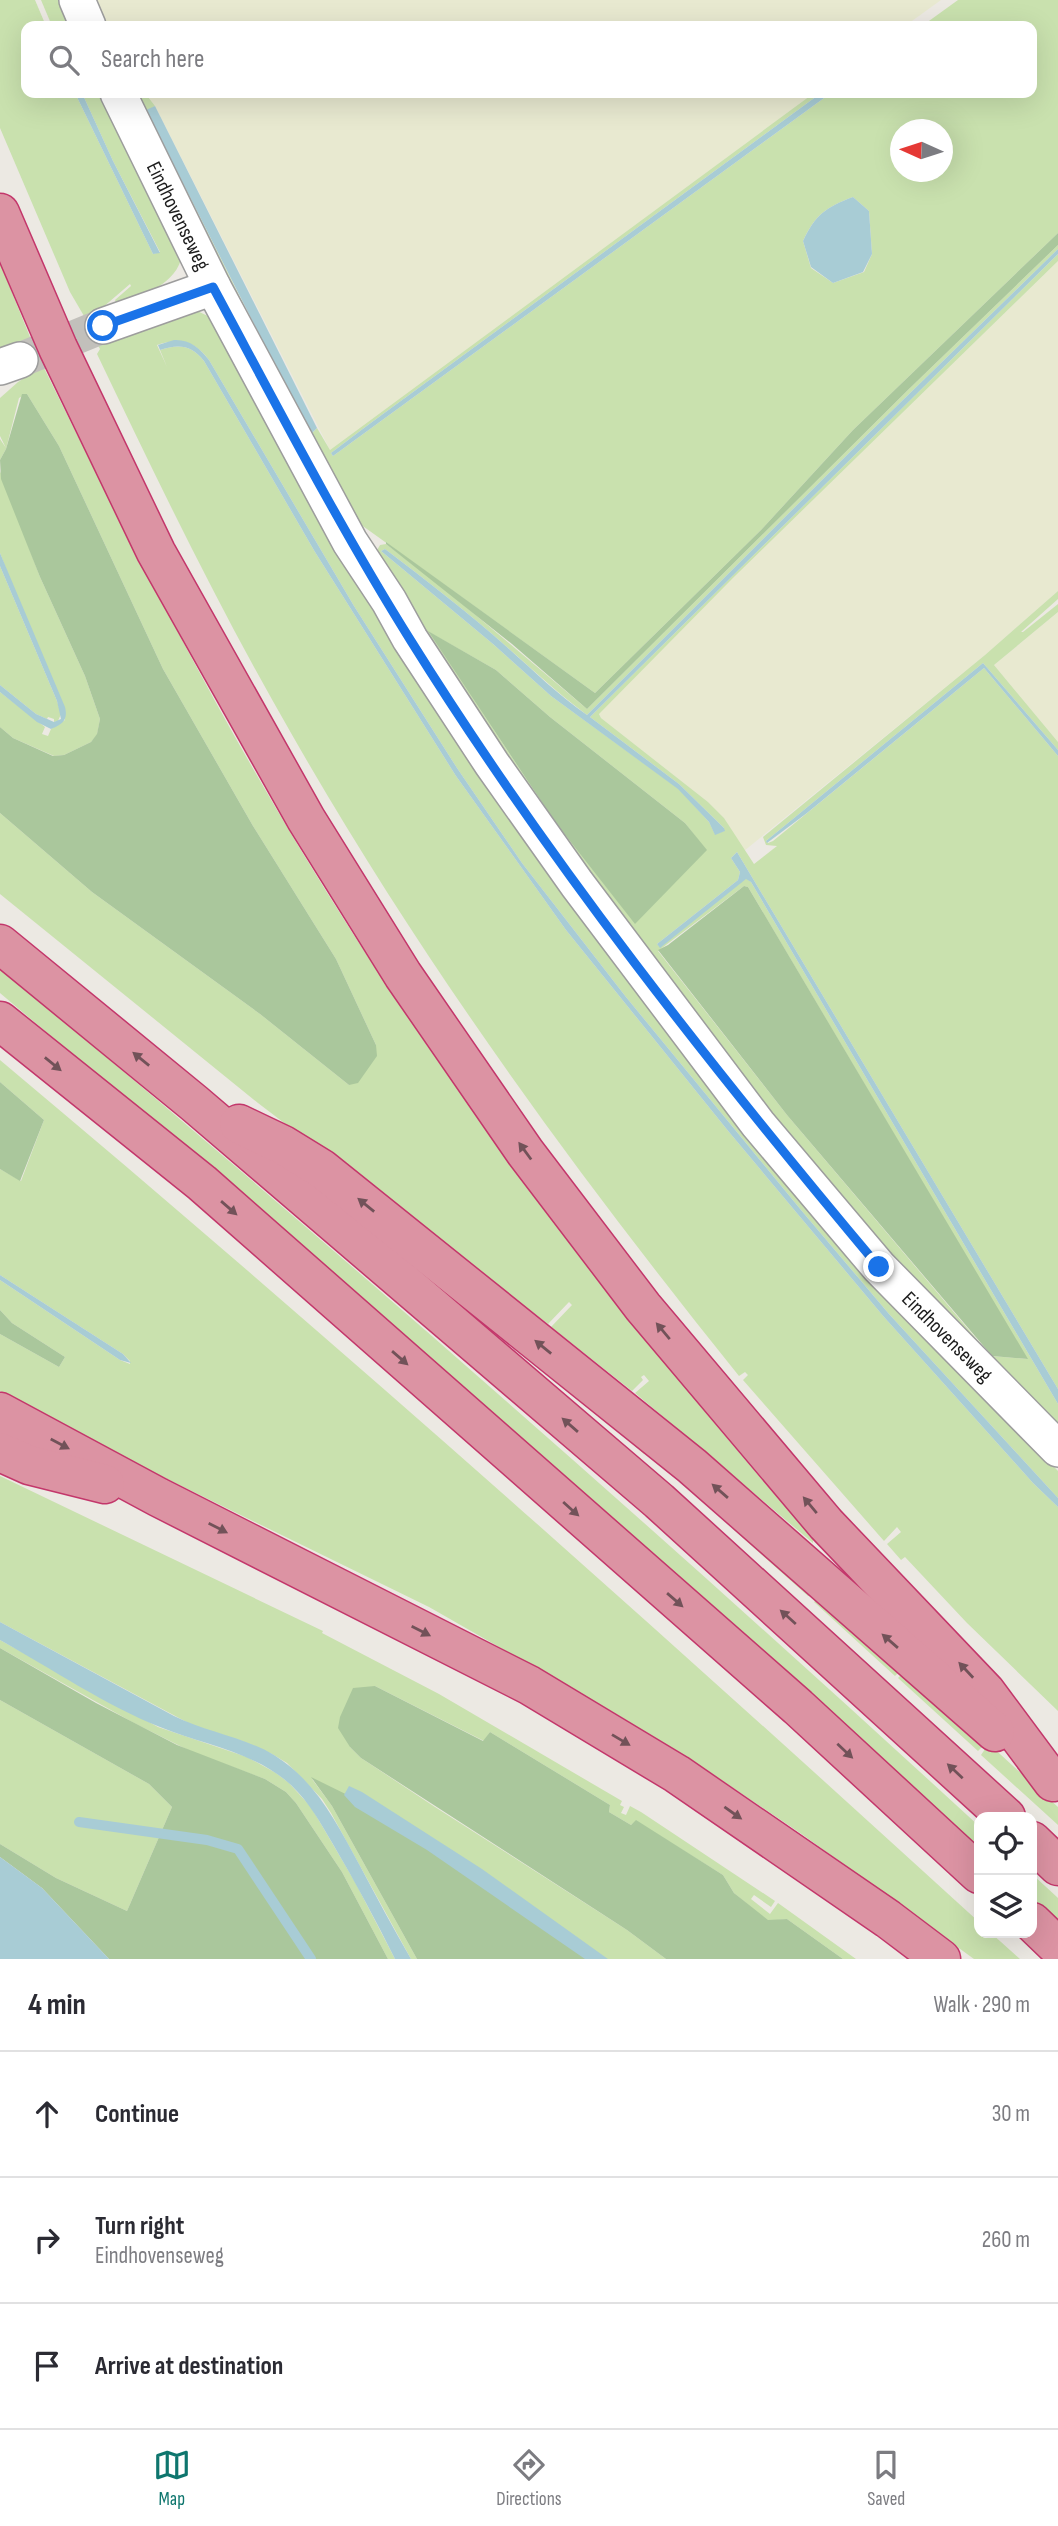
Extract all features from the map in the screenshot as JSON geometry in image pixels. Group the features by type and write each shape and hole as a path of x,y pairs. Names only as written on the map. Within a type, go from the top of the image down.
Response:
{"highway":[{"path":"0,214 58,348 156,552 306,819 403,975 525,1152 643,1307 825,1524 986,1692 1056,1784"},
{"path":"0,944 194,1102 659,1501 1001,1812"},
{"path":"0,1021 202,1184 798,1707 974,1869"},
{"path":"194,1102 283,1144 322,1169 692,1466 1056,1784"},
{"path":"0,1412 158,1497 529,1685 677,1774 888,1919 941,1959"},
{"path":"0,1452 29,1465 158,1497"},
{"path":"1037,1847 1058,1866"},
{"path":"1037,1927 1058,1947"}],"street":[{"path":"78,0 86,21"},
{"name":"Eindhovenseweg","path":"120,98 213,287 350,542 492,764 577,884 758,1124 870,1257 1058,1449"},
{"path":"103,326 213,287"}],"green space":[{"path":"0,0 35,0 44,21 21,21 21,98 77,98 153,254 160,252 84,98 111,98 183,250 175,272 160,286 118,307 115,300 130,284 102,308 84,316 70,292 0,128"},
{"path":"41,0 69,0 78,21 50,21"},
{"path":"95,0 941,0 912,21 105,21"},
{"path":"958,0 1058,0 1058,233 853,430 761,530 595,693 360,524 376,552 380,545 386,544 440,585 587,709 1058,245 1058,249 868,434 587,715 448,597 385,549 381,551 551,696 679,789 709,822 715,834 724,831 679,784 590,717 1058,254 1058,261 733,578 599,714 708,802 724,818 754,864 777,846 766,845 763,837 985,655 1058,591 1058,599 1021,632 1058,604 1058,612 994,665 1058,742 1058,750 983,663 766,841 773,841 984,668 1058,756 1058,1389 737,852 731,858 740,872 738,880 657,944 660,947 746,878 751,882 1058,1404 1058,1450 907,1284 764,1111 599,903 494,756 396,603 306,447 221,287 128,98 149,98 155,106 147,111 295,407 310,435 317,428 330,450 807,98 814,98 331,453 333,456 824,98 1037,98 1037,21 929,21","holes":["853,197 869,211 872,254 864,272 833,283 811,268 803,241 817,218 828,208","429,632 496,670 550,717 685,823 706,850 635,923 555,822","744,886 748,887 1027,1359 991,1356 787,1115 658,951"]},
{"path":"149,98 807,98 330,450"},
{"path":"1058,233 1058,245 587,709 512,644 386,544 595,693 761,530 853,430"},
{"path":"1058,261 1058,591 985,655 744,851 724,818 708,802 601,718 599,713 733,578"},
{"path":"0,263 32,342 0,353"},
{"path":"193,309 210,317 420,669 1022,1434 1058,1471 1058,1498 889,1314 626,997 522,863 457,768 354,606 209,360 198,348 186,342 157,345 167,367 160,350 173,347 189,349 204,361 315,552 456,776 566,930 729,1132 884,1317 1033,1483 1058,1507 1058,1711 967,1623 905,1557 901,1560 887,1544 901,1532 897,1527 884,1541 743,1380 748,1375 745,1372 739,1376 618,1222 502,1064 341,818 214,593 97,354 100,349 97,344 131,331 150,330 144,329"},
{"path":"43,366 134,549 198,669 264,788 356,938 477,1117 541,1204 674,1374 813,1539 813,1543 635,1393 649,1381 644,1375 641,1377 643,1380 632,1391 551,1327 572,1305 569,1302 548,1324 258,1103 0,894 0,813 92,892 260,1014 349,1085 376,1045 336,959 253,826 163,669 59,446 27,394 19,398 6,449 0,460 0,439 6,448 0,436 0,398"},
{"path":"22,394 27,394 59,446 163,669 253,826 336,959 376,1045 377,1056 358,1083 349,1085 260,1014 92,892 0,813 0,727 13,738 53,756 64,755 91,742 97,734 100,719 85,676 40,577 1,479 0,460 6,449"},
{"path":"0,471 40,577 85,676 100,719 97,735 91,742 64,755 54,756 13,738 0,727 0,692 45,727 42,734 48,736 51,729 65,720 0,553"},
{"path":"0,566 57,701 61,714 58,721 54,722 54,719 36,714 0,685"},
{"path":"1058,612 1058,742 994,665"},
{"path":"428,631 496,670 550,717 685,823 707,850 635,924 555,822"},
{"path":"744,886 748,887 1028,1359 992,1356 787,1115 658,950"},
{"path":"0,968 249,1178 617,1499 974,1821 974,1849 116,1091 0,993"},
{"path":"0,1060 372,1379 738,1703 974,1917 974,1938 997,1938 1020,1959 974,1959 803,1835 618,1715 429,1607 161,1476 0,1391 0,1334 59,1367 65,1357 12,1323 0,1310 0,1280 120,1360 130,1364 130,1361 0,1275 0,1169 21,1181 44,1120 0,1082"},
{"path":"0,1082 44,1120 20,1181 0,1169"},
{"path":"0,1310 12,1323 65,1357 59,1367 0,1334"},
{"path":"522,1345 734,1524 729,1524 652,1456 645,1451 644,1454"},
{"path":"0,1476 323,1631 322,1633 439,1694 622,1801 620,1805 624,1807 621,1813 626,1815 630,1806 641,1812 775,1901 771,1907 754,1895 751,1899 770,1914 778,1903 856,1959 843,1959 787,1919 768,1921 734,1893 723,1875 636,1821 631,1825 609,1812 610,1805 490,1732 484,1741 375,1686 350,1747 361,1758 627,1930 666,1959 600,1959 312,1779 332,1806 417,1959 411,1959 331,1813 322,1799 287,1763 242,1741 192,1725 0,1622"},
{"path":"736,1525 919,1680 1058,1807 1058,1825 981,1755 985,1749 982,1747 978,1751 898,1678 902,1674 899,1672 895,1676 814,1602 816,1600 808,1596 733,1529"},
{"path":"0,1640 158,1727 247,1757 289,1783 311,1807 355,1882 395,1959 388,1959 342,1872 286,1792 265,1779 190,1751 134,1723 0,1648"},
{"path":"0,1648 177,1745 265,1779 286,1792 342,1872 388,1959 109,1959 42,1888 0,1857 0,1844 56,1878 127,1911 172,1807 149,1784 0,1700"},
{"path":"375,1686 483,1741 490,1732 610,1805 609,1812 631,1825 636,1820 723,1875 734,1893 768,1920 787,1919 843,1959 666,1959 627,1930 361,1758 338,1728 340,1717 353,1688"},
{"path":"0,1700 149,1784 172,1807 127,1911 56,1878 0,1844"},
{"path":"311,1777 378,1810 600,1959 417,1959 332,1806"},
{"path":"1037,1879 1058,1898 1058,1924 1037,1905"}],"water":[{"path":"77,98 84,98 160,253 153,254"},
{"path":"814,98 824,98 333,456 331,453"},
{"path":"155,106 317,428 310,435 146,110"},
{"path":"853,197 869,211 872,254 863,272 833,283 811,267 803,241 822,213"},
{"path":"1058,249 1058,254 590,717 679,784 725,831 715,835 709,822 678,789 551,696 381,551 385,549 448,597 587,715 868,434"},
{"path":"174,340 194,345 209,360 354,606 457,768 522,863 626,997 801,1210 889,1314 1058,1498 1058,1507 1033,1483 884,1317 729,1132 566,930 456,776 315,552 204,361 184,347 160,350 158,345"},
{"path":"0,553 65,707 64,721 51,729 37,722 0,692 0,685 36,714 54,722 61,719 57,701 0,566"},
{"path":"983,663 1058,750 1058,756 984,668 767,843 766,841"},
{"path":"737,852 1058,1389 1058,1404 751,882 746,879 660,948 657,944 738,880 740,872 731,858"},
{"path":"0,1275 123,1354 131,1363 120,1360 0,1280"},
{"path":"0,1622 174,1716 262,1749 289,1765 313,1790 333,1818 411,1959 395,1959 358,1888 310,1806 291,1785 277,1774 245,1757 160,1727 99,1697 0,1640"},
{"path":"349,1786 482,1869 608,1959 585,1959 427,1850 355,1807 344,1795"},
{"path":"0,1857 42,1888 109,1959 0,1959"}],"waterway":[{"path":"79,1822 207,1840 238,1849 311,1959"}],"tunnel":[{"path":"20,360 103,326"}],"route":[{"path":"103,326 213,287 350,542 492,764 577,884 758,1124 879,1267"}]}
